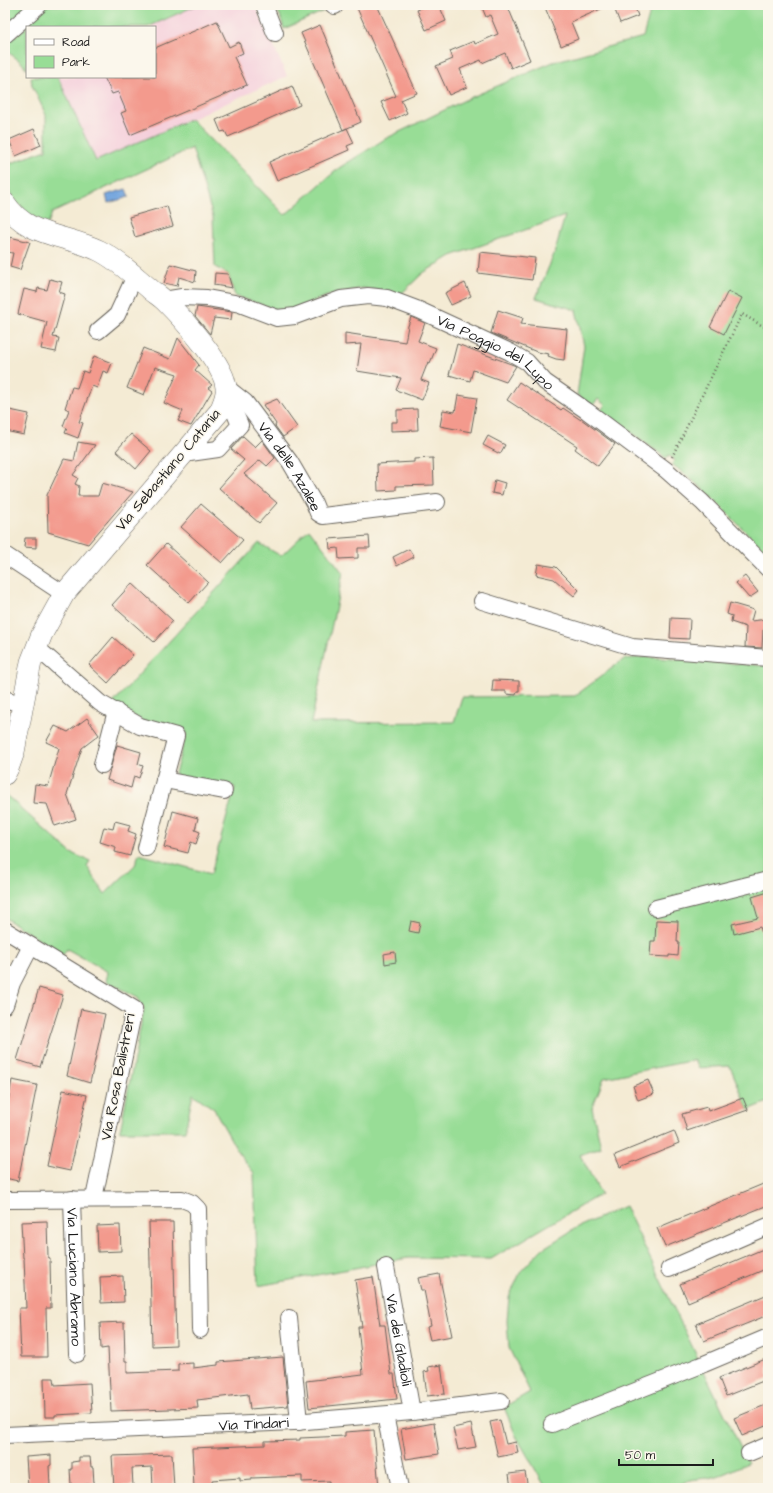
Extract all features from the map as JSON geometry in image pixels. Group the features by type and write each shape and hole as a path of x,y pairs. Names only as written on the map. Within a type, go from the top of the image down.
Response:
{"main road":[{"path":"5,202 16,217 27,225 39,231 86,244 101,251 112,258 164,300 194,333 216,364 226,393"},
{"name":"Via Sebastiano Catania","path":"5,774 14,752 14,702 42,634 64,594 220,411 226,393"}],"street":[{"path":"5,34 39,5"},
{"path":"264,5 275,33"},
{"path":"98,331 117,315 135,276"},
{"name":"Via Poggio del Lupo","path":"164,300 182,297 207,298 240,304 277,318 295,316 341,299 368,296 396,300 519,356 527,362 545,382 587,411 666,470 702,502 768,569"},
{"name":"Via delle Azalee","path":"226,393 245,402 290,462 314,502 318,513 323,516 437,502"},
{"path":"5,555 64,594"},
{"path":"482,601 632,648 768,658"},
{"path":"37,648 100,703 140,726 176,736 146,848"},
{"path":"102,765 116,711"},
{"path":"164,780 224,791"},
{"path":"656,908 768,880"},
{"name":"Via Rosa Balistreri","path":"5,930 134,1009 94,1198"},
{"path":"5,1005 12,983 31,946"},
{"path":"5,1200 94,1198 182,1199 192,1203 198,1209 200,1330"},
{"name":"Via Luciano Abramo","path":"72,1199 77,1354"},
{"path":"669,1269 768,1226"},
{"name":"Via dei Gladioli","path":"386,1267 412,1412"},
{"path":"289,1318 299,1422"},
{"path":"552,1424 768,1337"},
{"name":"Via Tindari","path":"5,1435 299,1422 385,1415 501,1401"},
{"path":"385,1415 400,1488"},
{"path":"749,1453 768,1445"}],"path":[{"path":"666,470 742,314 768,329"}],"shaded area":[{"path":"197,5 255,5 287,76 96,162 58,78 156,78 156,26 150,26"}],"green space":[{"path":"5,5 28,5 5,29"},
{"path":"46,5 197,5 150,26 27,26"},
{"path":"273,5 306,6 318,8 324,11 284,29 280,15"},
{"path":"652,5 768,5 768,554 703,489 672,464 675,460 669,455 666,458 601,410 605,405 598,399 592,406 577,395 584,346 576,310 536,298 554,254 565,216 451,256 423,273 400,295 363,288 330,295 293,309 281,311 235,296 228,274 215,267 213,217 192,148 52,213 48,224 40,221 19,205 13,198 6,183 5,175 9,173 6,165 46,150 46,115 32,85 31,78 58,78 96,161 191,119 285,215 339,168 385,139 465,100 553,62 643,37"},
{"path":"26,27 26,68 20,61 5,50 5,43"},
{"path":"309,529 343,573 311,723 454,722 462,697 575,696 624,659 645,657 768,666 768,1102 748,1110 730,1066 699,1068 695,1060 604,1078 592,1108 601,1147 580,1155 601,1194 491,1259 408,1258 258,1286 254,1173 238,1152 214,1109 193,1094 185,1131 120,1131 144,1009 138,997 106,981 108,972 67,949 63,955 5,918 5,797 6,795 71,853 90,861 87,866 105,894 135,865 139,854 211,874 235,787 176,777 175,773 187,732 144,722 113,703 259,543 281,556"},
{"path":"625,1206 748,1463 717,1476 689,1480 677,1488 546,1488 516,1436 504,1407 530,1392 509,1348 507,1321 509,1297 521,1271 542,1249 576,1228"}],"water":[{"path":"126,189 129,197 108,203 106,195"}],"building":[{"path":"364,5 377,5 417,93 401,100 407,113 390,121 381,102 396,96 357,8"},
{"path":"419,5 439,5 446,21 426,30 417,10 420,9"},
{"path":"481,5 513,5 508,7 530,60 511,68 505,53 482,63 481,60 460,69 467,87 449,95 436,66 453,59 450,51 474,41 475,44 498,34 490,15 486,17"},
{"path":"544,5 610,5 571,22 578,39 561,46"},
{"path":"613,5 634,5 638,16 620,23"},
{"path":"217,21 229,47 239,42 243,53 234,57 247,85 130,135 121,113 126,111 118,92 112,94 104,78 156,78 156,48"},
{"path":"320,25 361,122 343,130 301,33"},
{"path":"292,86 300,105 228,137 225,131 221,132 216,120"},
{"path":"347,128 354,143 347,146 349,150 277,181 269,162"},
{"path":"34,129 41,145 16,156 9,140"},
{"path":"167,206 173,226 135,237 129,217"},
{"path":"10,237 30,242 20,270 10,267 13,253 6,252"},
{"path":"480,252 535,258 532,280 478,273"},
{"path":"170,264 196,271 195,282 179,277 177,286 164,283"},
{"path":"215,273 228,274 232,288 214,285"},
{"path":"50,279 62,282 59,292 65,294 53,337 59,338 56,352 41,349 47,322 18,314 24,289 37,292 38,288 47,290"},
{"path":"465,283 471,296 451,305 445,293"},
{"path":"728,291 742,298 724,334 710,327"},
{"path":"197,307 232,312 231,320 214,318 210,334 195,316"},
{"path":"498,310 523,318 521,324 567,329 564,360 548,356 549,354 537,352 491,333"},
{"path":"411,317 425,323 418,341 436,348 430,363 428,362 421,380 429,383 422,400 396,390 401,378 357,371 361,344 345,345 345,333 405,342"},
{"path":"178,338 199,365 195,370 212,385 208,388 212,391 191,426 178,421 183,411 164,403 177,374 155,367 144,395 127,388 143,348 170,359"},
{"path":"457,344 516,366 506,382 473,370 470,381 449,375"},
{"path":"94,356 112,363 108,373 103,371 97,388 92,386 79,422 83,423 78,438 65,433 67,428 63,426 69,410 65,408 72,387 77,388 83,371 88,373"},
{"path":"519,382 561,410 563,408 581,419 615,444 598,466 575,449 577,446 507,400"},
{"path":"458,395 477,398 471,432 440,426 443,410 455,412"},
{"path":"277,399 297,427 283,437 263,405"},
{"path":"5,409 29,414 24,435 5,431"},
{"path":"417,409 418,430 391,431 391,422 397,422 397,410"},
{"path":"131,434 151,451 136,469 116,451"},
{"path":"243,436 255,447 262,440 275,458 267,466 260,460 244,474 277,503 259,523 219,488 244,460 231,449"},
{"path":"488,436 505,445 500,454 483,445"},
{"path":"78,442 95,445 73,475 78,478 75,484 79,486 78,496 98,496 102,483 133,492 88,544 48,532 47,495 64,459 74,461"},
{"path":"433,458 434,485 396,486 396,490 378,491 377,464 414,462 414,459"},
{"path":"495,480 505,483 502,495 492,493"},
{"path":"201,504 243,540 222,563 181,527"},
{"path":"369,536 370,548 358,548 358,558 339,559 338,548 330,549 329,539"},
{"path":"25,538 36,538 36,548 24,547"},
{"path":"166,544 208,582 189,603 147,565"},
{"path":"409,549 414,557 397,566 393,557"},
{"path":"538,564 556,567 579,590 574,596 554,579 536,575"},
{"path":"745,576 758,592 749,598 736,583"},
{"path":"132,583 173,621 154,642 112,605"},
{"path":"730,603 754,610 751,621 768,619 768,629 763,630 762,648 745,647 746,627 731,622 732,616 727,614"},
{"path":"671,618 690,619 689,639 670,638"},
{"path":"113,637 133,655 108,683 89,665"},
{"path":"493,680 519,681 519,691 517,691 516,695 506,694 506,691 492,691"},
{"path":"87,718 99,735 82,748 67,794 76,819 55,826 47,804 33,803 35,784 48,786 59,748 46,742 55,726 68,732"},
{"path":"117,745 141,752 138,764 143,766 139,778 134,776 131,788 107,780"},
{"path":"173,811 198,818 195,830 200,832 196,844 191,842 188,853 164,847"},
{"path":"115,821 130,825 128,831 136,834 130,856 115,852 116,847 100,842 104,827 113,829"},
{"path":"768,892 768,943 765,943 760,927 734,934 732,924 758,918 752,897"},
{"path":"656,920 678,921 678,956 650,956 651,941 655,941"},
{"path":"411,921 420,923 418,933 409,931"},
{"path":"395,952 396,962 385,964 384,954"},
{"path":"39,988 63,995 40,1067 17,1060"},
{"path":"81,1009 105,1014 90,1083 67,1076"},
{"path":"12,1080 37,1085 18,1181 5,1178 5,1118"},
{"path":"648,1080 654,1094 638,1100 633,1086"},
{"path":"63,1090 87,1095 70,1171 47,1166"},
{"path":"743,1098 748,1110 687,1131 682,1114 707,1107 708,1111"},
{"path":"674,1131 679,1143 620,1167 615,1155"},
{"path":"768,1182 768,1205 665,1247 657,1228"},
{"path":"47,1221 48,1257 50,1258 51,1308 46,1308 47,1357 21,1357 19,1308 26,1308 21,1222"},
{"path":"149,1222 173,1222 176,1345 152,1346"},
{"path":"120,1225 121,1251 98,1252 97,1226"},
{"path":"768,1247 768,1268 688,1302 680,1284"},
{"path":"439,1274 452,1336 430,1340 427,1327 431,1326 424,1290 421,1290 418,1278"},
{"path":"123,1276 124,1302 101,1303 100,1277"},
{"path":"373,1277 380,1325 385,1325 391,1374 394,1374 397,1399 309,1408 306,1381 363,1374 358,1327 362,1327 355,1280"},
{"path":"768,1294 768,1315 704,1341 696,1324"},
{"path":"124,1322 125,1361 127,1361 127,1373 178,1371 178,1364 193,1363 193,1368 218,1365 218,1362 283,1357 288,1406 250,1409 248,1394 197,1400 198,1408 111,1411 108,1348 101,1349 100,1323"},
{"path":"768,1358 768,1379 726,1396 719,1378"},
{"path":"441,1365 445,1394 427,1396 424,1372 429,1371 428,1367"},
{"path":"44,1378 54,1378 55,1385 90,1383 92,1413 45,1417"},
{"path":"768,1404 768,1425 742,1436 734,1418"},
{"path":"500,1420 506,1444 516,1442 518,1453 498,1457 490,1422"},
{"path":"434,1423 439,1454 406,1459 401,1429"},
{"path":"471,1424 476,1447 458,1450 453,1428"},
{"path":"374,1430 379,1488 329,1488 329,1481 302,1482 302,1476 252,1478 252,1480 240,1481 240,1478 212,1480 213,1488 194,1488 192,1448 265,1445 265,1441 345,1436 345,1432"},
{"path":"172,1454 174,1488 153,1488 152,1467 132,1468 133,1486 114,1488 112,1456"},
{"path":"51,1455 51,1465 49,1466 50,1486 28,1487 26,1457"},
{"path":"79,1457 90,1457 91,1467 93,1467 94,1484 71,1485 70,1469 72,1469 72,1462 79,1461"},
{"path":"525,1472 528,1488 511,1488 509,1474"}]}
